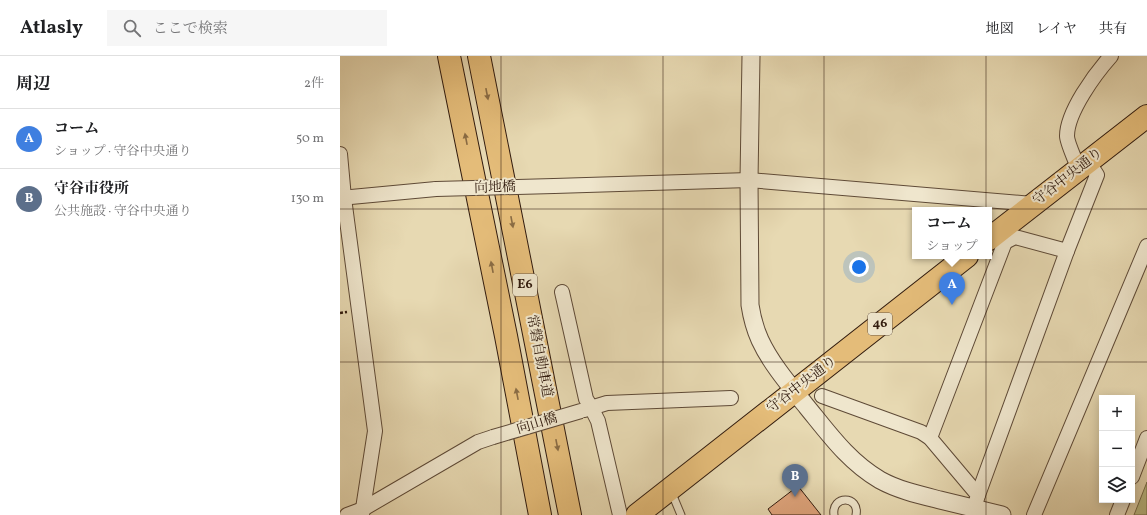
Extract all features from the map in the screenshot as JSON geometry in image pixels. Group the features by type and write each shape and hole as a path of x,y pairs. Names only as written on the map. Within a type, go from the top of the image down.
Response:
{"main road":[{"name":"常磐自動車道","path":"449,56 540,515"},
{"name":"常磐自動車道","path":"479,56 570,515"},
{"name":"守谷中央通り","path":"997,237 1032,204 1147,116"},
{"name":"守谷中央通り","path":"637,515 963,259"}],"street":[{"path":"751,56 749,180 750,305 753,324 761,341 794,391 847,456 863,469 881,480 909,492 976,502 1002,515"},
{"path":"976,502 1067,251 1098,175 1083,165 1066,138 1069,121 1082,95 1111,56"},
{"path":"340,154 342,198 375,431 363,512"},
{"name":"向地橋","path":"342,198 436,189 749,180 1032,204"},
{"path":"992,252 997,237 1015,237 1067,251"},
{"path":"1034,515 1147,246"},
{"path":"930,438 990,259"},
{"path":"562,292 586,399 586,409 598,421 620,515"},
{"path":"822,396 921,432 930,438 976,502"},
{"name":"向山橋","path":"347,515 363,512 478,442 586,409 607,403 731,398"},
{"path":"1135,469 1147,438"},
{"path":"1117,515 1122,503"}],"lane":[{"path":"671,489 681,515"},
{"path":"834,515 834,509 841,501 849,501 855,505 863,515"},
{"path":"855,505 856,515"}],"green space":[{"path":"1147,482 1147,515 1134,515"}],"building":[{"path":"798,486 821,515 772,515 768,509"}],"place":[{"name":"コーム","path":"952,305"},
{"name":"守谷市役所","path":"795,497"}]}
